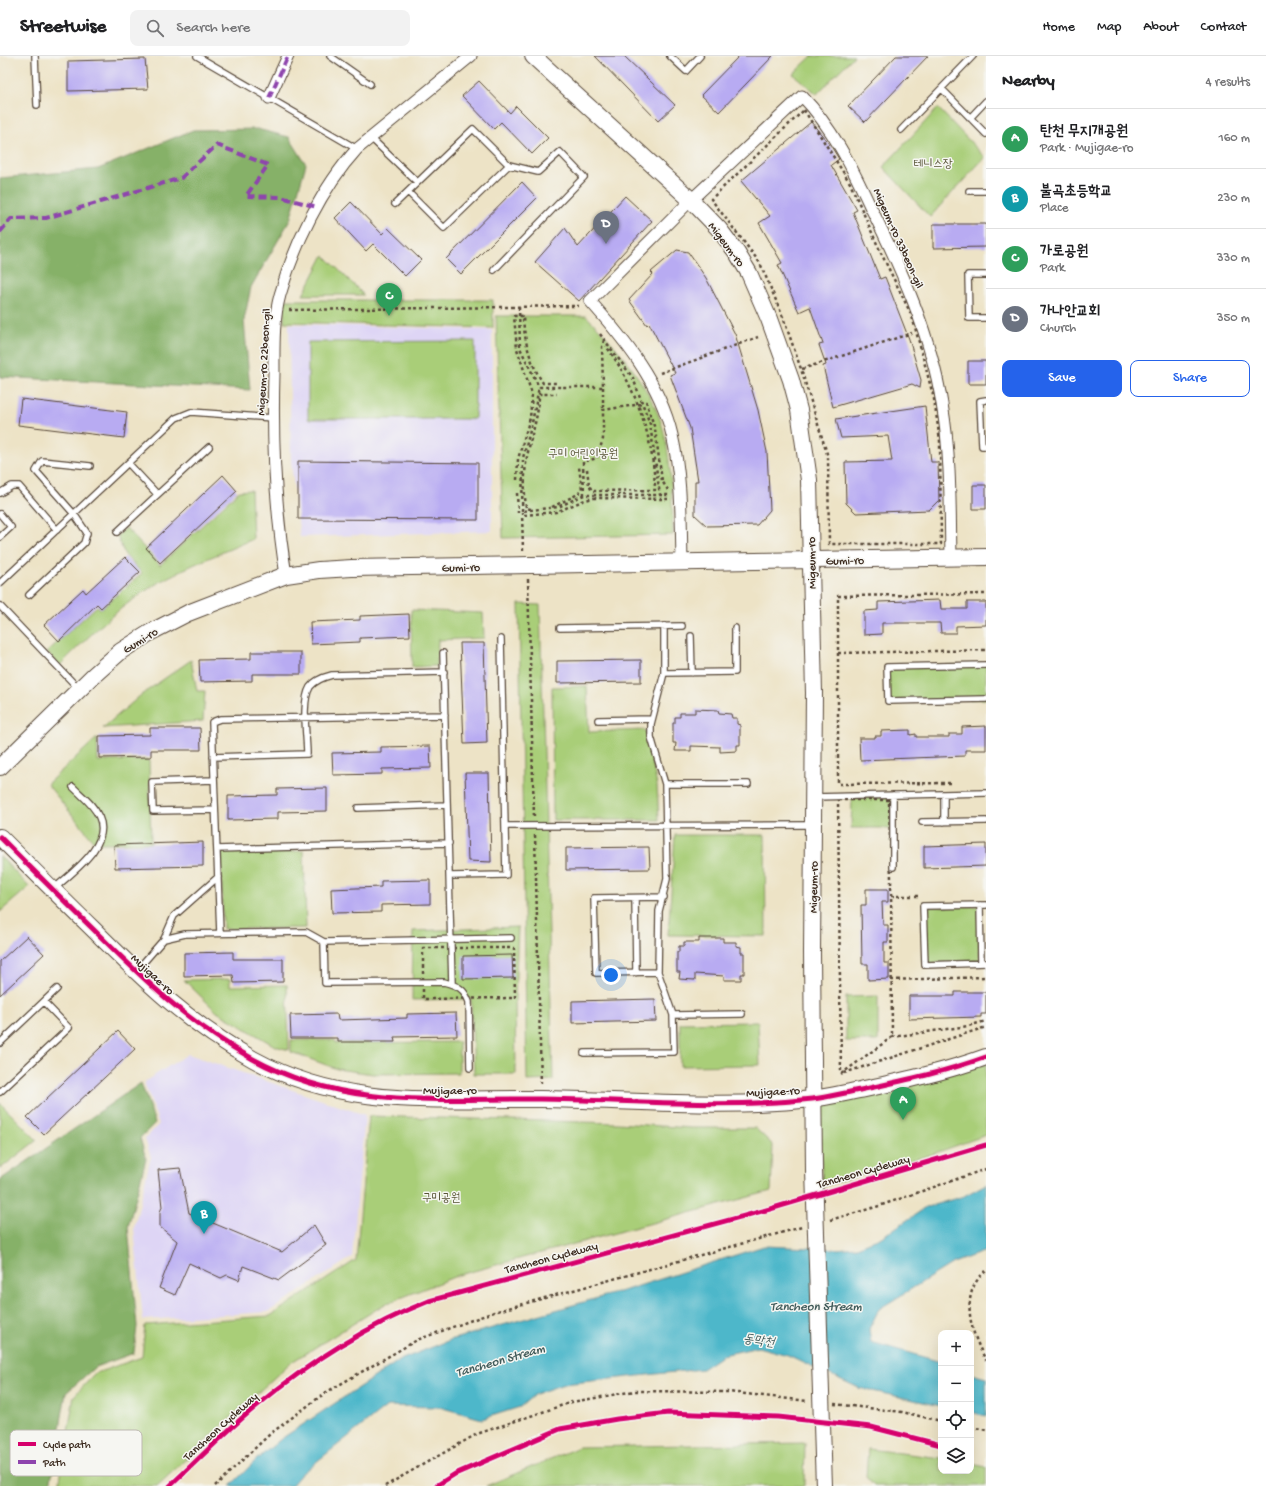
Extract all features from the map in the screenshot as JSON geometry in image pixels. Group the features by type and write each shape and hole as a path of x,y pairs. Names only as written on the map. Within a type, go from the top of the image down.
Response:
{"street":[{"path":"268,98 288,56"},
{"name":"Migeum-ro 22beon-gil","path":"286,576 279,530 275,476 273,418 275,332 280,296 294,254 317,207 343,164 357,149 471,56"},
{"name":"Migeum-ro","path":"533,56 691,200 719,229 749,273 769,318 791,380 799,410 806,449 809,480 812,561 814,797 813,1099 824,1486"},
{"name":"Migeum-ro 33beon-gil","path":"691,200 802,96 814,108 846,157 876,218 901,271 929,349 938,384 945,425 950,494 951,558"},
{"path":"682,563 680,484 675,450 668,421 652,385 642,368 611,325 590,301 691,200"},
{"name":"Gumi-ro","path":"0,767 121,651 151,632 188,613 286,576 319,570 352,568 986,557"},
{"name":"Mujigae-ro","path":"0,837 136,972 173,1006 217,1038 254,1060 288,1075 362,1096 385,1098 656,1103 755,1102 813,1099 932,1074 986,1057"}],"lane":[{"path":"35,56 37,105"},
{"path":"197,56 357,149"},
{"path":"330,56 339,59 370,84"},
{"path":"670,56 686,71 700,56"},
{"path":"901,130 973,56"},
{"path":"942,89 986,134"},
{"path":"970,118 986,101"},
{"path":"395,204 473,129 509,165 538,172 560,152 584,177 494,270"},
{"path":"371,138 417,182"},
{"path":"408,192 444,228 509,165"},
{"path":"968,191 986,191"},
{"path":"986,275 968,275 969,318 986,318"},
{"path":"986,400 980,400 982,446 986,446"},
{"path":"0,583 176,418 191,412 273,418"},
{"path":"117,532 209,447"},
{"path":"29,595 87,539 85,528 36,471 42,461 90,466"},
{"path":"128,463 157,494"},
{"path":"0,493 12,486 19,486 57,530"},
{"path":"0,514 11,527 0,537"},
{"path":"0,606 79,690"},
{"path":"584,1053 674,1052 673,1015 658,972 658,922 667,878 665,784 651,737 652,719 664,673 664,626"},
{"path":"560,628 682,626"},
{"path":"664,673 735,672 735,628"},
{"path":"691,636 692,673"},
{"path":"450,876 506,875 501,639"},
{"path":"443,653 452,984"},
{"path":"986,665 887,667 888,701 986,699"},
{"path":"213,757 307,754 306,695 311,685 321,678 332,675 444,672"},
{"path":"220,934 212,722 220,719 445,715"},
{"path":"598,720 652,719"},
{"path":"214,780 152,782 153,811 216,810"},
{"path":"665,784 748,784"},
{"path":"53,890 95,850 101,836 100,818 94,809 73,787"},
{"path":"814,797 986,792"},
{"path":"944,794 944,822"},
{"path":"893,795 893,867"},
{"path":"358,808 447,805"},
{"path":"922,822 986,821"},
{"path":"505,826 813,825"},
{"path":"217,849 449,843"},
{"path":"136,972 164,939 174,916 218,877"},
{"path":"658,972 596,973 594,898 664,897"},
{"path":"635,898 636,973"},
{"path":"983,905 984,963 925,965 923,906 983,905"},
{"path":"164,939 185,934 306,932 324,942 512,938"},
{"path":"324,942 325,983 444,982 452,984 465,992 468,1002 470,1068"},
{"path":"0,1043 57,989"},
{"path":"0,1092 69,1028 44,1002"},
{"path":"673,1015 742,1014"}],"path":[{"path":"804,110 850,183 881,253 912,316 934,399 940,441 941,544 829,544 828,457 801,369 783,317 760,263 711,199 804,110"},
{"path":"285,310 580,306 584,312"},
{"path":"519,307 520,348 539,387 523,458 523,552"},
{"path":"518,480 518,459 530,418 532,394 517,350 514,335 514,316 523,316 526,346 538,376 543,383 557,383"},
{"path":"597,329 633,378 650,424 660,495"},
{"path":"755,330 760,344"},
{"path":"801,369 916,332"},
{"path":"606,336 611,342"},
{"path":"660,373 758,337"},
{"path":"584,495 583,462 597,458 603,439 602,347 604,340"},
{"path":"587,469 589,485 592,491 655,490 653,458 646,429 628,382 606,346"},
{"path":"524,515 556,512 585,500 594,498 672,499 672,491 666,489 662,481 655,429 637,378 630,367"},
{"path":"656,367 663,380"},
{"path":"539,387 603,387"},
{"path":"558,394 539,394 538,416 528,452 524,474 526,508 553,506 578,494 582,489 579,467"},
{"path":"603,410 642,404"},
{"path":"517,493 518,513"},
{"path":"522,511 558,507 584,495 672,495"},
{"path":"515,552 530,551"},
{"path":"838,653 986,650"},
{"path":"841,1074 838,800 889,800 892,1037"},
{"path":"537,909 542,1100"},
{"path":"423,948 514,948 515,998 422,998 423,948"},
{"path":"891,980 986,977"},
{"path":"841,1074 892,1037 968,1026 986,1021"},
{"path":"841,1074 986,1027"},
{"path":"824,1221 876,1207 986,1169"},
{"path":"215,1486 270,1434 325,1393 417,1340 494,1312 809,1226"},
{"path":"986,1271 978,1278 970,1303 971,1324 976,1342 986,1360"},
{"path":"384,1486 477,1434 572,1402 635,1391 728,1392 815,1402"},
{"path":"831,1404 902,1412 938,1420"},
{"path":"974,1428 986,1430"}],"shaded area":[{"path":"289,324 492,330 492,531 300,537 291,462"},
{"path":"188,1054 365,1115 352,1257 268,1312 143,1320 134,1228 151,1157 145,1139 159,1124 144,1082"}],"green space":[{"path":"812,56 854,56 817,94 793,74"},
{"name":"테니스장","path":"938,108 985,157 930,217 883,167"},
{"path":"257,129 289,137 306,164 290,220 251,287 244,320 250,390 0,377 0,178 98,169 193,130"},
{"path":"324,255 364,295 303,295"},
{"path":"285,300 493,300 493,328 284,322"},
{"name":"구미 어린이공원","path":"496,316 586,316 623,356 645,388 661,421 669,461 673,535 503,538"},
{"path":"475,341 475,419 308,419 308,342"},
{"path":"251,490 253,539 196,564 154,585 108,619 59,666 47,652 97,606 101,609 142,573 125,555 117,536 126,528 160,565 239,491"},
{"path":"519,604 540,605 553,1080 527,1081"},
{"path":"411,610 483,613 484,638 438,640 437,666 412,667"},
{"path":"191,660 197,691 205,691 203,721 103,728 141,695"},
{"path":"986,665 986,699 888,701 887,667"},
{"path":"587,686 589,732 645,730 657,785 659,820 553,820 552,687"},
{"path":"97,738 98,761 149,760 151,843 95,843 47,784"},
{"path":"891,797 891,828 851,828 852,798"},
{"path":"675,835 765,835 766,936 668,935"},
{"path":"304,851 306,928 223,929 221,853"},
{"path":"0,856 29,887 0,912"},
{"path":"979,906 980,962 927,963 925,907"},
{"path":"518,927 515,998 516,1074 474,1074 471,999 412,1000 413,931"},
{"path":"230,979 230,986 287,985 289,1050 275,1046 217,1012 184,980"},
{"path":"878,996 878,1041 846,1041 846,997"},
{"path":"758,1022 760,1065 680,1066 680,1023"},
{"path":"291,1040 335,1040 336,1043 459,1042 459,1073 373,1074 337,1069 291,1052"},
{"path":"986,1064 986,1135 930,1155 822,1186 820,1105"},
{"path":"141,1083 155,1123 140,1138 146,1159 128,1227 137,1326 134,1353 95,1367 66,1393 60,1430 10,1430 10,1476 52,1476 50,1486 0,1486 0,1180"},
{"path":"0,1103 37,1140 0,1169"},
{"name":"구미공원","path":"369,1116 617,1123 691,1128 755,1128 773,1145 771,1191 459,1275 385,1304 290,1363 157,1486 59,1486 61,1476 142,1476 142,1430 68,1430 74,1396 96,1373 142,1357 145,1325 270,1316 356,1260"},
{"path":"805,1443 804,1486 486,1486 579,1447"},
{"path":"868,1449 938,1458 938,1474 974,1474 974,1465 986,1467 986,1486 874,1486 866,1477"}],"water":[{"name":"Tancheon Stream","path":"986,1184 986,1251 953,1263 879,1309 869,1329 871,1342 938,1361 938,1405 859,1388 788,1355 758,1347 723,1355 702,1369 564,1384 535,1394 520,1407 482,1419 439,1407 387,1406 301,1474 291,1486 230,1486 256,1460 281,1439 400,1360 450,1340 626,1290 764,1246 836,1249 857,1247 880,1238 927,1207 964,1196"},
{"path":"974,1375 986,1378 986,1416 974,1413"}],"building":[{"path":"595,56 624,56 675,105 658,121"},
{"path":"739,56 773,56 719,112 701,95"},
{"path":"896,56 928,56 865,122 848,106"},
{"path":"145,59 148,89 68,91 68,61"},
{"path":"479,81 510,113 516,106 548,138 532,154 501,122 494,129 462,96"},
{"path":"811,122 831,146 839,159 831,165 857,210 853,212 880,279 885,277 909,339 921,380 920,388 912,384 833,407 823,366 826,365 819,345 823,344 810,307 799,312 778,265 782,263 759,223 770,216 741,181"},
{"path":"522,182 537,198 461,274 446,259"},
{"path":"625,196 652,221 579,301 535,262 565,228 578,247"},
{"path":"351,202 382,234 388,228 421,260 405,276 373,244 366,251 335,218"},
{"path":"933,224 986,224 986,247 933,248"},
{"path":"677,250 688,252 706,278 735,334 758,410 767,452 770,510 757,525 707,526 695,515 695,481 698,481 690,428 670,375 675,373 649,323 647,325 629,300 653,274 651,272"},
{"path":"968,361 986,361 986,384 968,384"},
{"path":"21,399 127,412 124,438 18,425"},
{"path":"925,406 931,462 938,462 939,500 929,510 856,513 846,503 845,462 892,461 888,436 841,438 836,419"},
{"path":"298,461 478,463 478,520 298,519"},
{"path":"223,475 237,491 160,563 146,548"},
{"path":"973,485 986,485 986,509 973,509"},
{"path":"125,557 140,572 101,608 97,604 59,641 44,625 83,589 86,593"},
{"path":"940,600 941,609 967,609 967,602 986,602 986,625 956,626 956,633 941,633 940,623 882,623 882,634 864,635 864,611 878,610 878,602"},
{"path":"409,614 410,636 360,638 360,642 311,644 310,622 360,620 360,616"},
{"path":"460,643 484,643 487,743 464,744"},
{"path":"251,652 301,652 301,674 252,674 252,681 200,682 199,660 251,659"},
{"path":"641,660 641,682 557,683 557,661"},
{"path":"695,709 718,710 719,713 731,714 732,718 737,718 737,724 740,725 740,745 737,745 737,751 720,752 720,747 691,746 691,751 675,751 676,743 673,743 673,723 675,723 675,717 680,717 680,713 695,713"},
{"path":"986,726 986,750 965,750 965,756 860,760 859,738 875,738 875,736 881,736 881,731 910,730 910,735 916,734 916,737 949,737 949,734 962,734 962,727"},
{"path":"150,728 200,728 201,750 151,750 151,757 99,758 99,736 150,735"},
{"path":"430,746 431,768 382,769 382,774 333,775 332,753 381,752 381,747"},
{"path":"465,773 489,773 491,862 468,861"},
{"path":"327,788 327,811 278,812 278,819 228,820 228,796 277,795 277,789"},
{"path":"203,842 203,866 115,868 114,845"},
{"path":"986,844 986,866 924,868 924,846"},
{"path":"649,847 650,869 566,870 566,848"},
{"path":"430,880 430,904 381,905 381,912 332,913 331,889 381,887 381,881"},
{"path":"866,889 888,889 888,902 882,902 883,925 888,925 888,942 884,942 884,963 889,963 889,979 868,980 868,964 862,964 861,905 866,905"},
{"path":"27,936 44,954 0,995 0,961"},
{"path":"699,938 723,938 723,942 736,942 736,946 741,947 741,953 744,953 744,974 741,974 741,980 724,980 724,976 695,974 695,980 679,979 680,972 677,972 677,952 679,952 679,946 684,946 684,942 699,942"},
{"path":"233,952 233,959 283,959 283,982 234,983 233,975 184,976 184,953"},
{"path":"512,955 513,978 463,979 463,956"},
{"path":"955,992 986,992 986,1014 981,1014 981,1017 909,1019 909,996 955,996"},
{"path":"655,999 656,1021 572,1023 572,1001"},
{"path":"456,1013 457,1036 394,1037 395,1042 338,1042 338,1038 291,1038 290,1015 337,1014 338,1020 407,1018 407,1014"},
{"path":"118,1031 135,1049 44,1134 27,1117"},
{"path":"180,1168 189,1213 282,1252 314,1225 326,1245 279,1280 243,1266 239,1280 227,1275 221,1278 189,1263 175,1295 159,1288 177,1241 160,1227 160,1212 162,1207 158,1170"}],"marked path":[{"path":"269,98 288,56"},
{"path":"0,232 11,219 46,218 181,178 217,145 268,165 246,196 281,197 317,207"}],"cycle path":[{"path":"0,837 130,966 187,1015 208,1031 253,1059 288,1075 323,1087 358,1094 393,1098 540,1099 710,1104 778,1102 818,1098 876,1087 939,1072 986,1057"},
{"name":"Tancheon Cycleway","path":"170,1486 222,1436 255,1407 295,1376 360,1334 382,1322 429,1301 770,1209 986,1145"},
{"path":"436,1486 455,1474 560,1429 617,1419 668,1413 778,1417 871,1427 938,1444"}],"place":[{"name":"가나안교회","path":"606,244"},
{"name":"가로공원","path":"389,316"},
{"name":"탄천 무지개공원","path":"903,1120"},
{"name":"불곡초등학교","path":"204,1234"}],"water label":[{"name":"동막천","path":"759,1339"}]}
